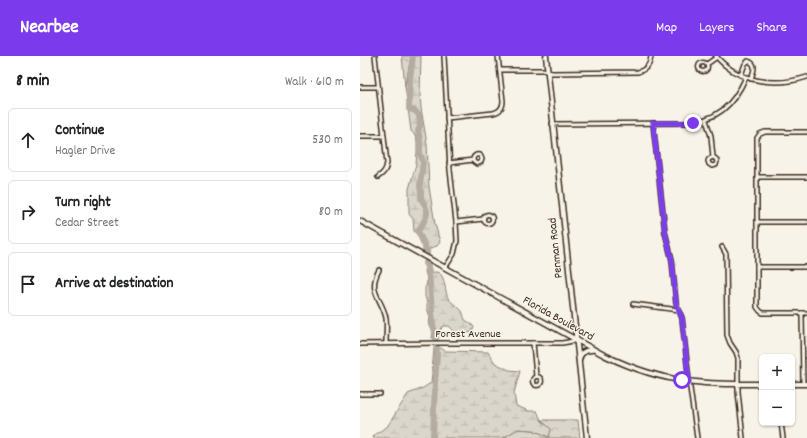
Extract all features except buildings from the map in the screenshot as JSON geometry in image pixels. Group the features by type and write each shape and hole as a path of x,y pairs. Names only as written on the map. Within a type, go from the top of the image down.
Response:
{"street":[{"path":"375,56 386,155 386,168 383,174 378,177"},
{"path":"444,56 449,163 456,222 457,245 454,254 445,268"},
{"path":"447,118 496,113 499,111 503,106 503,101 498,56"},
{"name":"Penman Road","path":"546,56 552,124 587,438"},
{"path":"500,70 543,70 552,73 633,73 646,68 649,64 651,56"},
{"path":"707,64 716,56 726,66 741,75 762,81 779,82 807,77"},
{"path":"741,75 745,64 748,61 751,62 754,65 752,79"},
{"path":"552,124 693,123 706,120 720,112 730,103 740,90 746,77"},
{"path":"360,88 378,87"},
{"path":"706,120 711,136 713,157"},
{"path":"653,123 665,232 671,254 676,303 682,318 697,438"},
{"path":"807,132 765,132 760,134 757,138 757,307 760,311 766,313 807,313"},
{"path":"360,136 384,136"},
{"path":"449,163 473,160"},
{"path":"757,177 807,177"},
{"path":"456,222 483,219"},
{"name":"Florida Boulevard","path":"360,221 617,362 659,376 689,382 714,384 759,384"},
{"path":"757,222 807,222"},
{"path":"722,247 726,254 727,335 738,358 738,392 743,438"},
{"path":"757,267 807,267"},
{"path":"379,270 375,277 374,289 386,318 386,343"},
{"path":"633,304 679,310"},
{"path":"802,313 805,384"},
{"name":"Forest Avenue","path":"360,344 533,344 568,342 576,340"},
{"path":"533,344 536,376"},
{"path":"579,365 580,356 583,352 587,350 595,351"},
{"path":"360,394 380,394"},
{"path":"782,426 783,438"}],"green space":[{"path":"402,56 411,56 405,86"},
{"path":"411,56 421,56 420,94 427,144 429,187 435,224 440,242 437,246 430,248 429,255 423,251 423,245 414,231 413,219 409,214 409,189 416,164 417,152 417,141 411,131 405,86"},
{"path":"424,261 430,264 431,273 436,272 442,276 448,298 462,311 465,320 474,327 472,332 462,334 456,333 449,326 444,326 439,331 438,339 432,338 433,331 429,324 430,317 425,296 427,278"},
{"path":"434,348 441,348 445,351 488,352 495,363 509,370 520,371 514,393 516,406 529,411 537,411 541,420 551,429 549,437 533,430 518,429 503,438 373,438 375,434 387,427 408,394 431,383"},
{"path":"541,420 578,420 580,438 503,438 517,429 533,430 549,437 550,429"}],"waterway":[{"path":"413,56 410,79 409,109 415,111 419,115 420,126 418,131 420,139 420,154 423,162 420,186 421,199 427,212 427,215 418,231 427,251 433,325 436,336 437,356 433,438"}],"route":[{"path":"682,380 689,382 682,318 676,303 672,260 665,232 653,123 693,123"}]}
